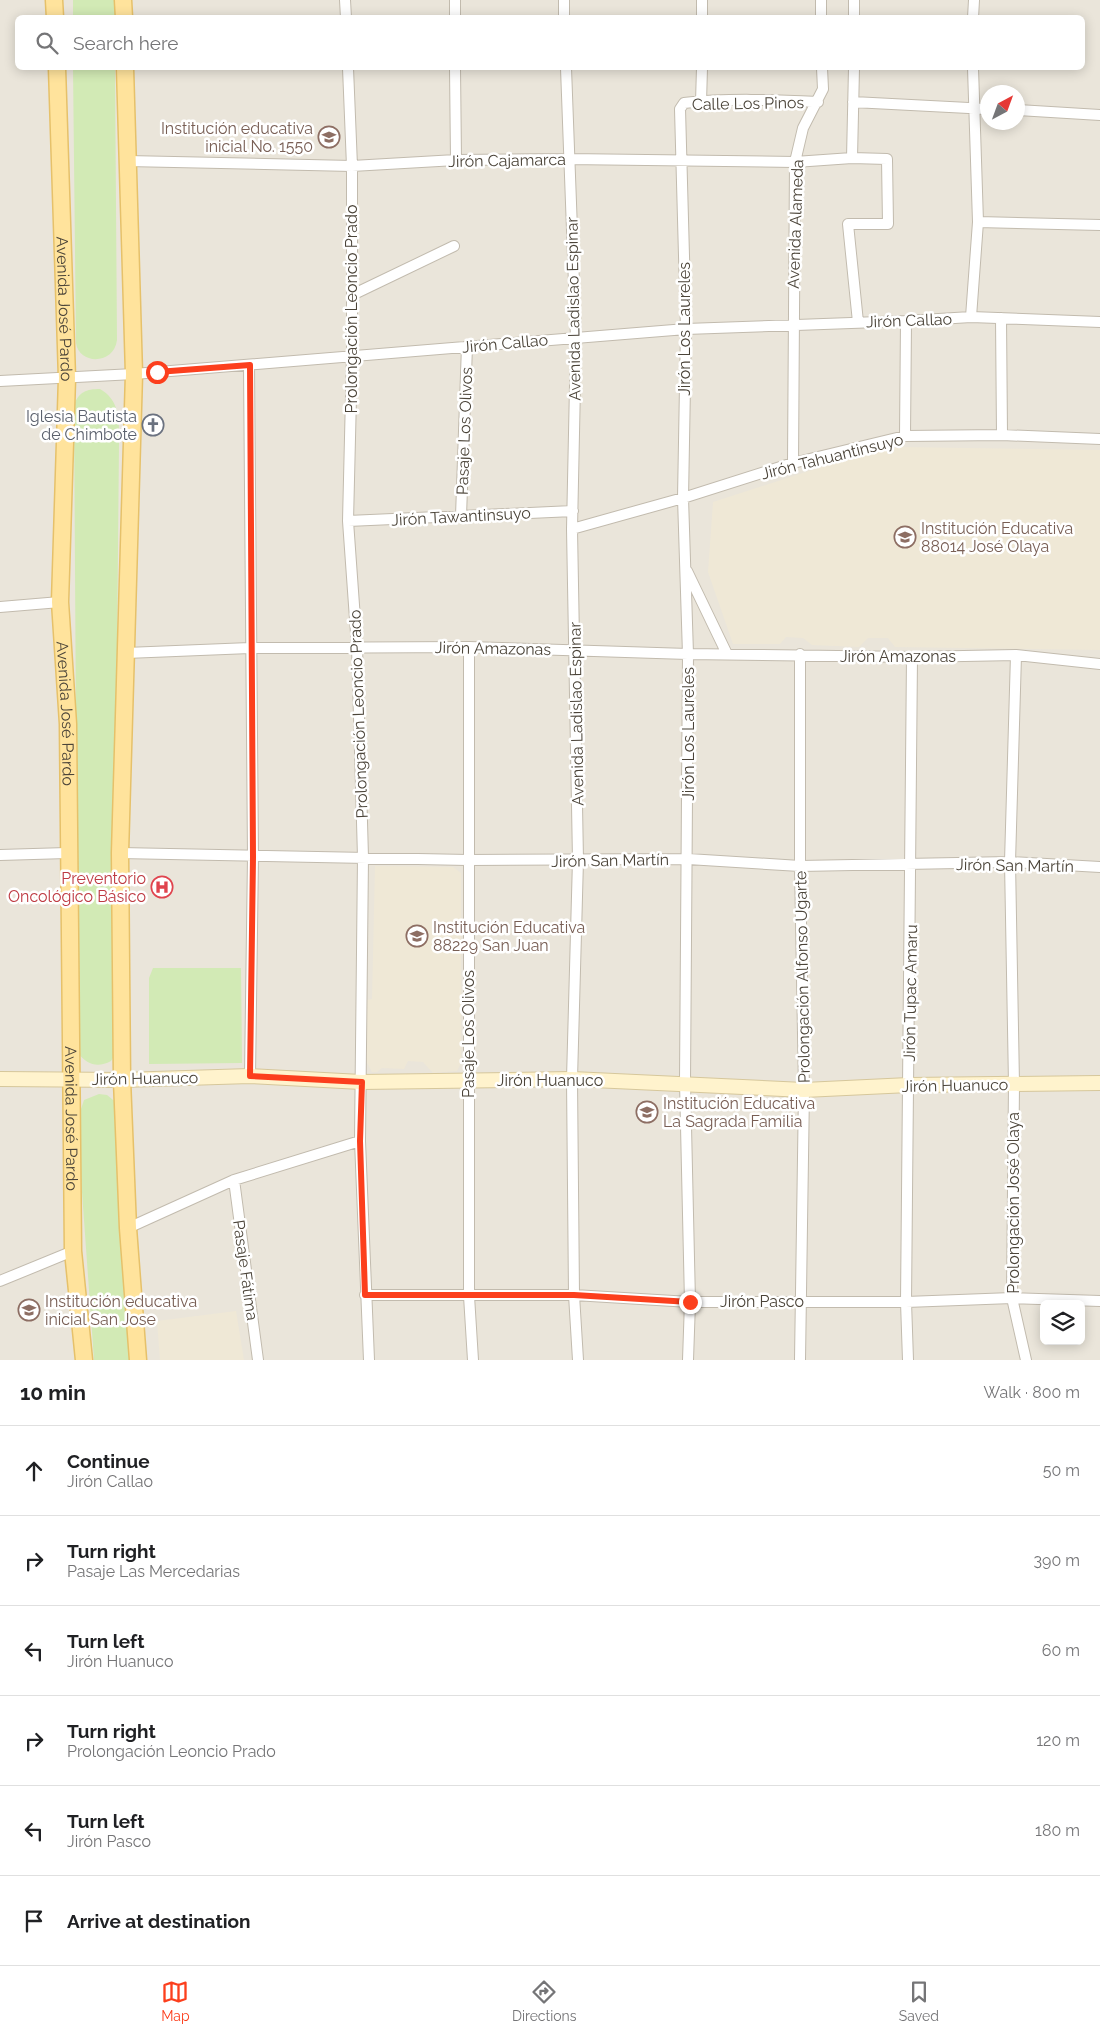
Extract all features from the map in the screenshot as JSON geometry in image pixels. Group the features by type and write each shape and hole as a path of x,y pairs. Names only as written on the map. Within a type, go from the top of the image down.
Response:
{"main road":[{"path":"54,0 55,15"},
{"path":"124,0 124,15"},
{"name":"Avenida José Pardo","path":"57,70 67,378 60,602 68,724 67,853 73,1251 84,1360"},
{"path":"125,70 134,374 120,853 122,1080 128,1228 138,1360"},
{"name":"Jirón Huanuco","path":"0,1080 122,1080 250,1076 362,1082 572,1079 685,1082 804,1090 909,1085 1100,1083"}],"street":[{"path":"345,0 346,15"},
{"path":"455,0 455,15"},
{"path":"564,0 564,15"},
{"path":"702,0 702,15"},
{"path":"821,0 821,15"},
{"path":"854,0 854,15"},
{"path":"974,0 974,15"},
{"name":"Prolongación Leoncio Prado","path":"348,70 352,166 352,355 348,521 358,647 363,857 360,1141 369,1360"},
{"path":"455,70 456,160"},
{"name":"Avenida Ladislao Espinar","path":"566,70 576,338 572,529 576,650 578,860 572,1079 574,1295 578,1360"},
{"path":"702,70 702,102"},
{"name":"Avenida Alameda","path":"793,463 792,326 795,162 803,128 823,89 822,70"},
{"path":"852,158 854,70"},
{"path":"971,317 978,222 973,70"},
{"name":"Calle Los Pinos","path":"680,109 684,104 702,102 779,100 818,102"},
{"path":"854,102 980,108"},
{"name":"Jirón Los Laureles","path":"680,109 686,329 682,498 688,654 685,1082 690,1302 688,1360"},
{"path":"1025,110 1100,115"},
{"name":"Jirón Cajamarca","path":"127,161 352,166 456,160 568,159 795,162 852,158 887,159 888,224 848,224 858,322"},
{"path":"978,222 1100,225"},
{"path":"352,295 454,246"},
{"name":"Jirón Callao","path":"0,381 134,374 686,329 971,317 1100,322"},
{"path":"1000,318 1002,435"},
{"path":"905,436 906,321"},
{"name":"Pasaje Los Olivos","path":"461,516 467,346"},
{"path":"250,365 250,648 253,857 250,1076"},
{"name":"Jirón Tahuantinsuyo","path":"572,529 682,498 793,463 905,436 1002,435 1100,439"},
{"name":"Jirón Tawantinsuyo","path":"348,521 573,510"},
{"path":"685,565 727,654"},
{"path":"0,607 60,602"},
{"name":"Pasaje Los Olivos","path":"469,647 469,1296 474,1360"},
{"name":"Jirón Amazonas","path":"126,653 250,648 469,647 688,654 912,657 1016,655 1100,664"},
{"name":"Prolongación Alfonso Ugarte","path":"800,654 800,866 804,1090 799,1301 800,1360"},
{"name":"Prolongación José Olaya","path":"1016,655 1010,862 1014,1084 1012,1298 1026,1360"},
{"name":"Jirón Tupac Amaru","path":"908,1360 906,1302 912,657"},
{"path":"0,855 67,853"},
{"name":"Jirón San Martín","path":"120,853 468,860 688,859 800,866 1010,862 1100,868"},
{"path":"128,1228 234,1180 360,1141"},
{"name":"Pasaje Fátima","path":"234,1180 258,1360"},
{"path":"0,1281 73,1251"},
{"name":"Jirón Pasco","path":"365,1295 574,1295 690,1302 906,1302 1012,1298 1100,1301"}],"shaded area":[{"path":"0,0 1100,0 1100,1360 0,1360"},
{"name":"Institución Educativa 88014 José Olaya","path":"899,447 1100,450 1100,650 895,647 888,638 868,638 859,647 812,645 803,638 786,637 780,644 733,644 708,572 713,502 855,456"},
{"name":"Institución Educativa 88229 San Juan","path":"375,866 453,867 461,873 461,1063 457,1071 433,1073 423,1062 408,1061 404,1069 382,1068 377,1072 372,1072 366,1061 367,1000 372,999"},
{"path":"236,1311 244,1360 160,1360 157,1321"}],"green space":[{"path":"73,0 115,0 115,15 73,15"},
{"path":"73,70 115,70 117,340 110,354 104,358 96,359 83,355 78,350 76,343"},
{"path":"100,389 107,394 115,406 119,427 117,658 118,1050 111,1061 97,1065 89,1063 78,1053 74,405 78,397 84,392"},
{"path":"153,968 241,968 242,1063 149,1064 149,978"},
{"path":"99,1094 107,1095 118,1104 133,1360 94,1360 81,1178 79,1115 84,1100"}],"place":[{"name":"Institución educativa inicial No. 1550","path":"329,137"},
{"name":"Iglesia Bautista de Chimbote","path":"153,425"},
{"name":"Institución Educativa 88014 José Olaya","path":"905,537"},
{"name":"Preventorio Oncológico Básico","path":"162,887"},
{"name":"Institución Educativa 88229 San Juan","path":"417,936"},
{"name":"Institución Educativa La Sagrada Familia","path":"647,1112"},
{"name":"Institución educativa inicial San Jose","path":"29,1310"}],"route":[{"path":"157,372 250,365 250,648 253,857 250,1076 362,1082 360,1141 365,1295 574,1295 690,1302"}]}
